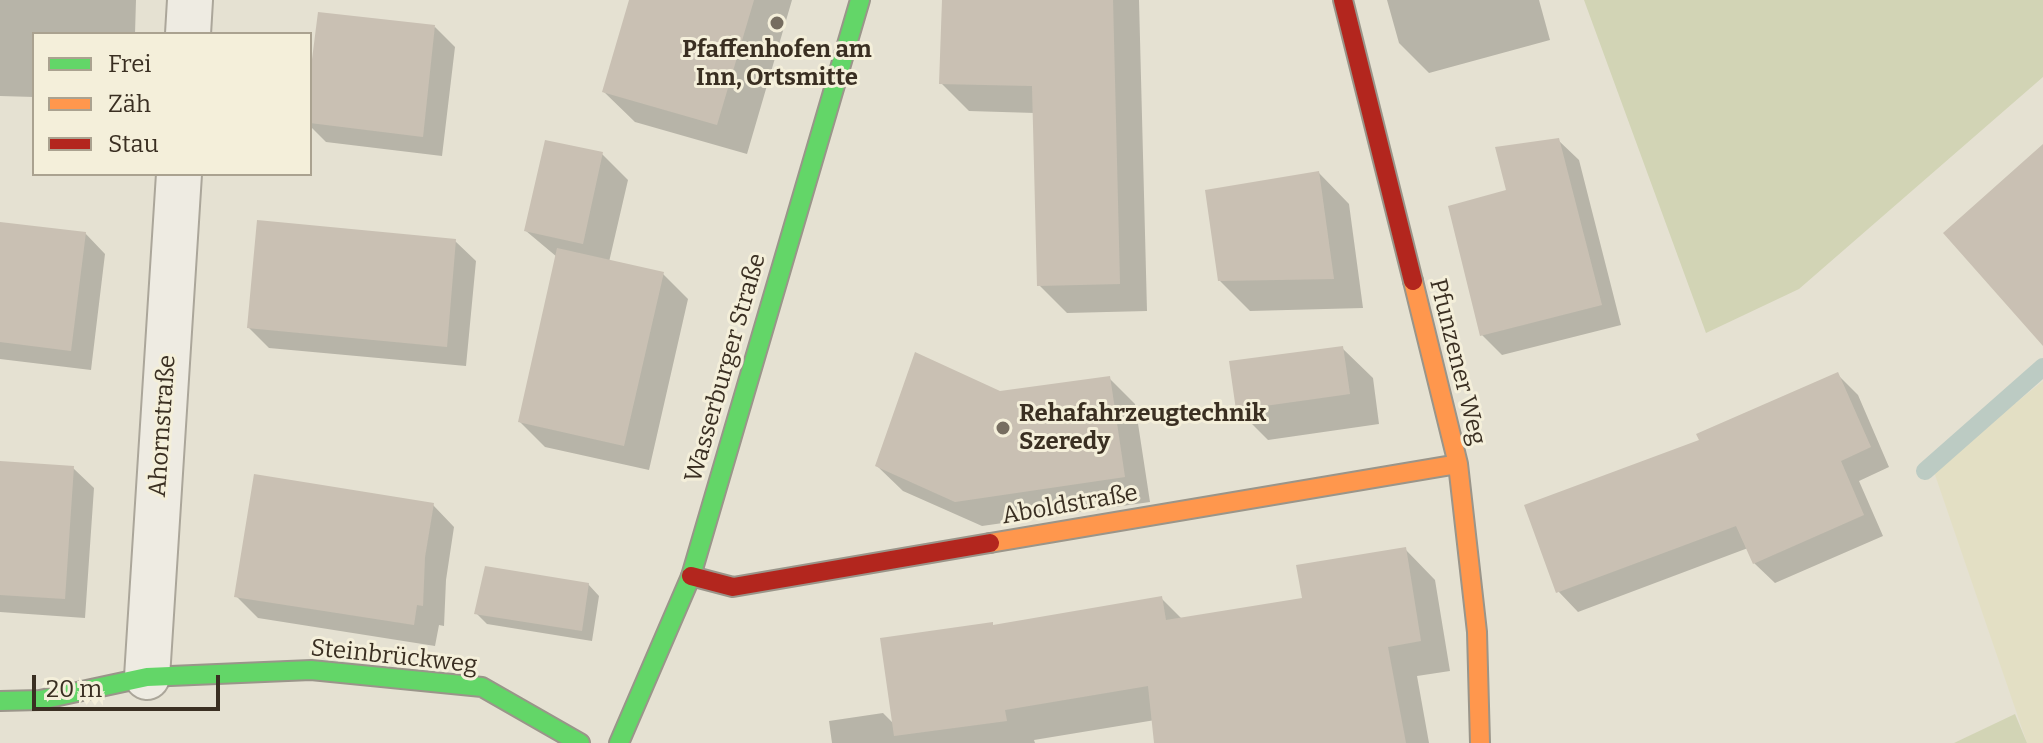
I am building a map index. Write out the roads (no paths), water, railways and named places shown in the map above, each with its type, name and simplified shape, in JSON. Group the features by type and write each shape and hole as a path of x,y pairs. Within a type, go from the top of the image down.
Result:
{"street":[{"path":"188,32 190,0"},
{"name":"Wasserburger Straße","path":"619,743 691,576 860,0"},
{"name":"Pfunzener Weg","path":"1343,0 1458,464 1477,632 1480,743"},
{"name":"Ahornstraße","path":"147,677 179,176"},
{"name":"Aboldstraße","path":"691,576 733,587 1458,464"},
{"name":"Steinbrückweg","path":"0,701 40,700 147,677 311,670 482,687 580,743"}],"waterway":[{"path":"1925,471 2043,367"}],"place":[{"name":"Pfaffenhofen am Inn, Ortsmitte","path":"777,23"},
{"name":"Rehafahrzeugtechnik Szeredy","path":"1003,428"}]}
